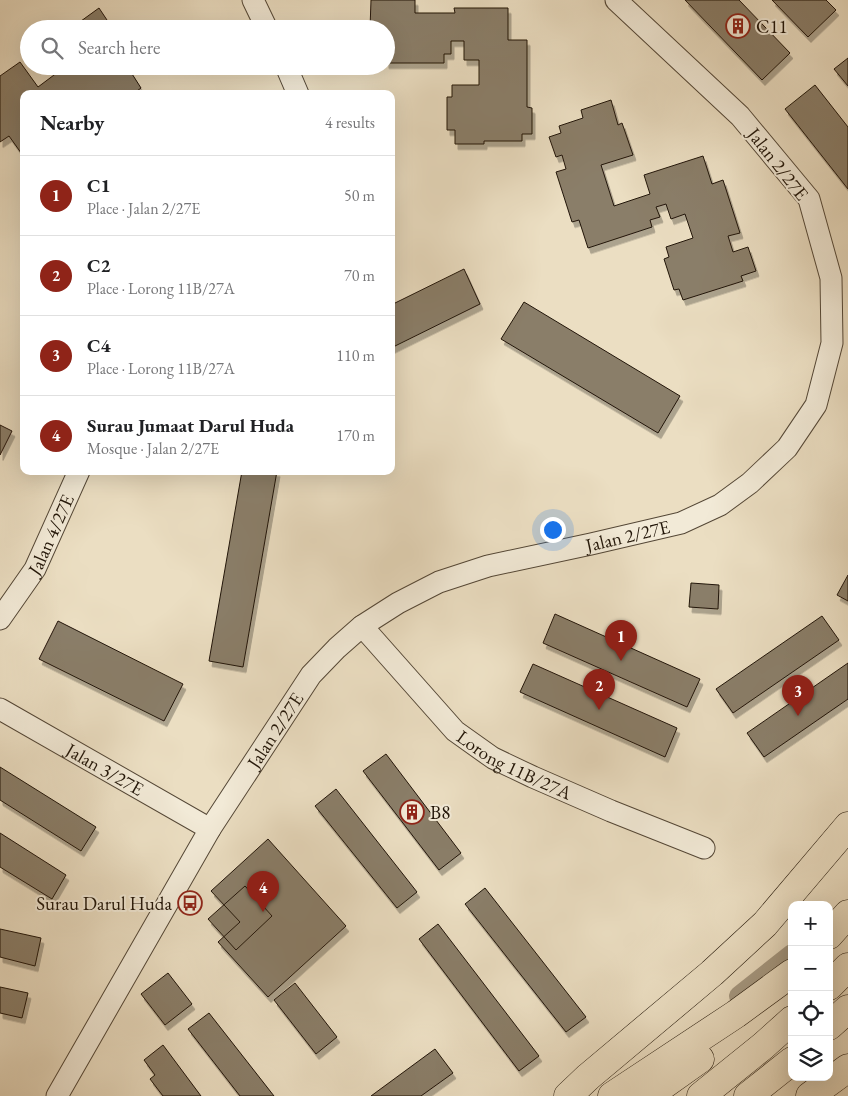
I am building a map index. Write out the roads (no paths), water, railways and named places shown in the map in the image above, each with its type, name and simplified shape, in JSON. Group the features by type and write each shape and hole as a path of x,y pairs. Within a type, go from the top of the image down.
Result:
{"highway":[{"path":"568,1096 712,973 765,924 848,826"},
{"path":"833,931 848,914"},
{"path":"833,950 848,935"},
{"path":"833,982 848,967"},
{"path":"612,1096 736,1014 788,976"},
{"path":"648,1096 772,1006 790,991"},
{"path":"833,1022 848,1008"},
{"path":"701,1096 788,1024"},
{"path":"833,1067 848,1054"},
{"path":"748,1096 788,1065"},
{"path":"810,1096 848,1068"},
{"path":"801,1096 818,1081"}],"street":[{"path":"254,0 264,20"},
{"name":"Jalan 2/27E","path":"57,1096 210,829 312,675 337,648 362,626 398,603 431,586 488,566 681,523 720,505 750,483 787,448 816,405 832,342 831,278 808,198 740,116 619,1"},
{"path":"290,75 296,90"},
{"name":"Jalan 4/27E","path":"0,619 36,569 76,475"},
{"name":"Lorong 11B/27A","path":"362,626 455,731 493,758 533,778 704,848"},
{"name":"Jalan 3/27E","path":"0,709 210,829"}],"waterway":[{"path":"739,996 788,957"}],"place":[{"name":"C11","path":"738,26"},
{"name":"C1","path":"621,661"},
{"name":"C2","path":"599,710"},
{"name":"C4","path":"798,716"},
{"name":"B8","path":"412,812"},
{"name":"Surau Darul Huda","path":"190,903"},
{"name":"Surau Jumaat Darul Huda","path":"263,912"}]}
